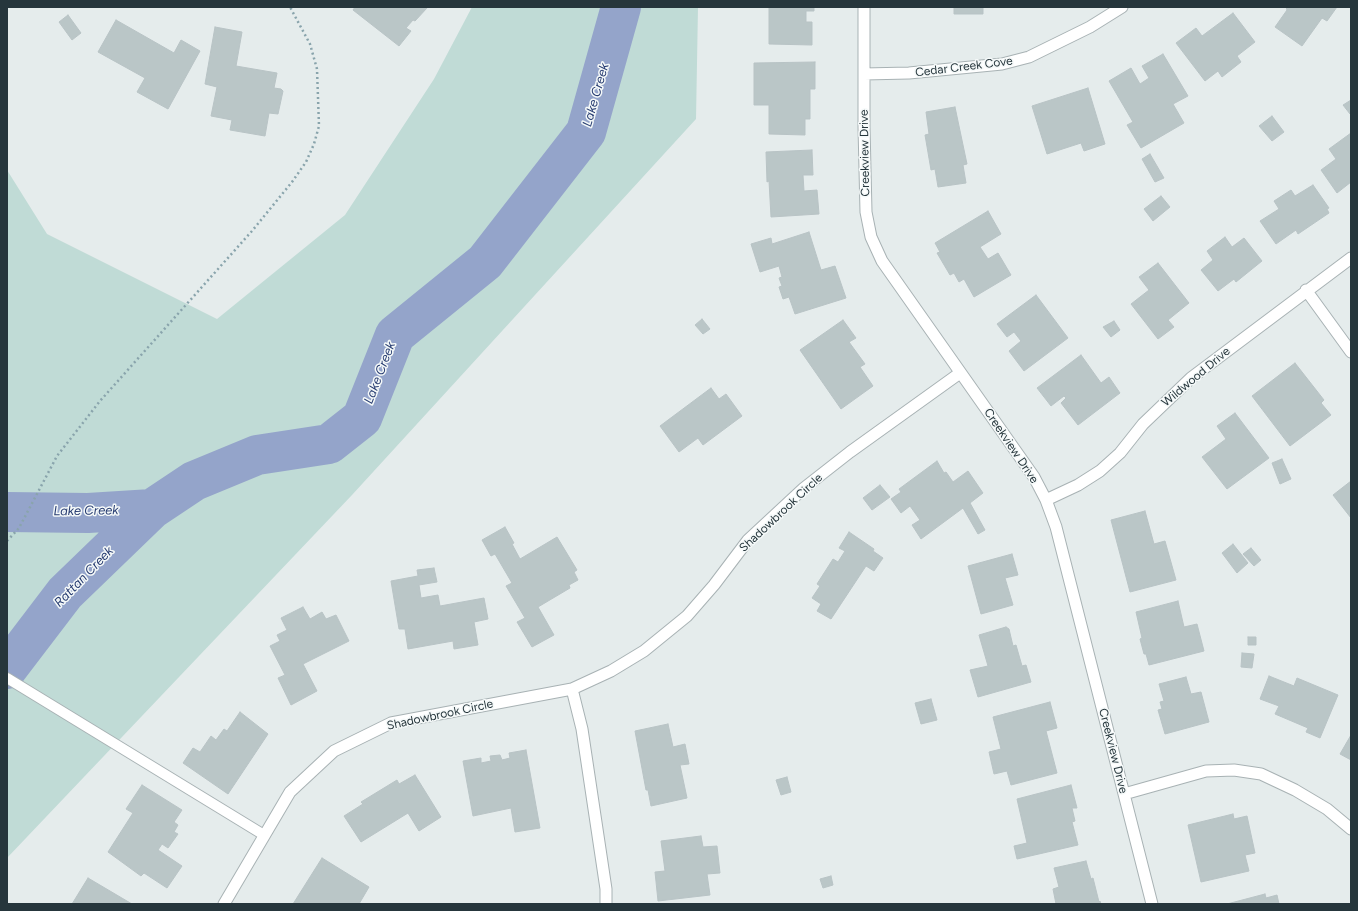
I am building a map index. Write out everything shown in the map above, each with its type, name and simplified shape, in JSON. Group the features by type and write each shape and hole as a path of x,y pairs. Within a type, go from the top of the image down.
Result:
{"street":[{"name":"Creekview Drive","path":"864,7 866,212 871,237 882,262 1034,477 1046,500 1056,526 1152,904"},
{"name":"Cedar Creek Cove","path":"864,74 909,74 994,65 1029,57 1090,27 1122,7"},
{"name":"Wildwood Drive","path":"1046,500 1078,485 1100,471 1120,453 1142,424 1191,378 1306,290 1351,258"},
{"path":"1306,290 1351,352"},
{"name":"Shadowbrook Circle","path":"224,904 290,792 334,751 391,723 572,689 611,671 644,651 687,616 714,585 748,540 804,488 850,452 960,373"},
{"path":"572,689 582,729 606,889 606,904"},
{"path":"1124,794 1206,771 1234,770 1261,774 1295,790 1327,809 1351,829"}],"lane":[{"path":"11,681 264,836"}],"path":[{"path":"7,541 19,528 57,456 100,401 252,231 292,182 306,162 314,144 318,126 317,69 310,44 290,7"}],"green space":[{"path":"472,7 698,7 696,119 352,495 7,858 7,170 47,234 217,319 345,215 434,79"}],"building":[{"path":"355,7 427,8 406,28 411,31 399,46 353,10"},
{"path":"769,7 814,7 814,11 806,11 806,22 812,22 812,45 769,44"},
{"path":"954,7 983,7 983,14 954,14"},
{"path":"1286,7 1337,7 1327,21 1322,18 1302,46 1275,27 1287,10"},
{"path":"1233,13 1255,42 1237,56 1241,62 1222,77 1218,71 1205,81 1176,43 1196,28 1202,36"},
{"path":"68,15 81,33 72,40 59,22"},
{"path":"116,20 174,53 181,40 200,51 168,109 137,92 145,78 98,52"},
{"path":"215,27 242,32 236,66 277,73 274,88 281,89 283,91 278,114 269,113 265,136 230,130 232,120 211,116 217,87 205,84"},
{"path":"1163,54 1188,96 1173,104 1184,123 1141,148 1127,125 1133,122 1109,81 1131,68 1140,84 1149,78 1142,66"},
{"path":"815,62 815,89 810,89 810,119 805,119 805,135 769,134 769,105 754,105 754,63"},
{"path":"1088,88 1105,144 1084,151 1081,143 1047,154 1032,106"},
{"path":"1351,100 1351,113 1350,114 1343,105"},
{"path":"955,107 967,164 963,165 966,183 938,187 935,169 931,170 925,135 929,134 926,112"},
{"path":"1272,116 1284,132 1272,141 1259,126"},
{"path":"1351,133 1351,182 1337,193 1321,170 1336,159 1329,149"},
{"path":"812,150 813,175 803,175 804,191 817,190 819,214 771,217 769,181 767,182 766,152"},
{"path":"1150,154 1164,178 1155,182 1142,159"},
{"path":"1313,185 1329,208 1327,209 1329,213 1298,234 1296,230 1276,244 1260,221 1279,209 1274,201 1291,190 1295,196"},
{"path":"1161,196 1170,207 1153,221 1144,209"},
{"path":"988,211 1001,234 980,247 988,259 998,253 1011,275 974,297 964,279 959,282 954,273 950,275 937,253 940,252 935,243"},
{"path":"809,232 821,270 835,266 846,298 795,314 789,297 783,299 779,287 782,286 779,278 782,277 779,266 760,272 751,244 771,238 772,244"},
{"path":"1225,237 1232,247 1244,238 1262,261 1236,282 1234,279 1218,291 1201,270 1213,260 1207,251"},
{"path":"1158,263 1189,303 1168,320 1174,327 1158,339 1131,304 1149,290 1139,277"},
{"path":"1036,295 1068,338 1024,371 1009,351 1021,341 1014,332 1007,337 997,324"},
{"path":"702,319 710,329 703,334 695,325"},
{"path":"843,320 856,338 849,342 865,364 860,367 873,386 841,409 800,350"},
{"path":"1114,321 1120,330 1111,337 1103,327"},
{"path":"1081,355 1101,383 1109,377 1120,393 1078,425 1061,403 1066,398 1064,396 1051,406 1037,388"},
{"path":"1295,363 1324,400 1321,403 1331,415 1290,446 1252,396"},
{"path":"711,388 719,399 726,394 742,416 703,445 698,438 679,452 660,426"},
{"path":"1235,413 1269,458 1227,489 1202,457 1226,439 1217,426"},
{"path":"1282,459 1291,479 1280,484 1272,463"},
{"path":"937,461 944,473 946,472 953,482 968,471 983,493 970,503 985,530 978,534 963,508 921,539 912,525 920,520 910,506 901,513 891,499 901,492 899,489"},
{"path":"1351,481 1351,518 1333,495"},
{"path":"880,485 890,497 872,510 863,498"},
{"path":"1145,511 1154,544 1165,541 1176,580 1130,592 1111,520"},
{"path":"505,527 514,543 512,544 520,559 557,537 577,570 574,572 578,580 569,585 570,588 538,607 554,635 532,647 517,622 525,618 506,586 512,583 495,554 491,556 482,540"},
{"path":"849,532 874,549 873,551 883,558 874,571 866,566 831,619 817,611 821,604 812,598 820,586 817,584 833,559 838,562 845,551 839,548"},
{"path":"1233,544 1248,563 1237,573 1222,553"},
{"path":"1251,548 1261,560 1254,566 1243,554"},
{"path":"1012,554 1018,575 1005,578 1013,605 981,614 968,566"},
{"path":"434,568 437,582 419,585 421,598 438,595 440,606 484,598 488,619 474,622 478,645 454,649 453,641 408,649 405,629 399,629 391,581 418,576 417,570"},
{"path":"1178,601 1184,627 1197,624 1204,651 1149,665 1140,639 1142,638 1136,612"},
{"path":"303,607 310,619 322,612 326,619 336,615 349,641 303,664 317,691 291,705 278,678 285,675 270,646 280,641 277,635 287,630 281,618"},
{"path":"1006,627 1009,629 1013,646 1016,645 1022,666 1026,665 1031,682 978,697 970,670 988,666 979,635"},
{"path":"1248,637 1256,637 1256,645 1248,645"},
{"path":"1242,653 1254,654 1252,668 1241,667"},
{"path":"1269,676 1294,686 1297,678 1338,695 1320,738 1306,732 1308,728 1275,714 1279,706 1260,699"},
{"path":"1186,677 1191,694 1201,692 1209,722 1165,734 1158,710 1162,709 1160,702 1164,701 1159,684"},
{"path":"931,699 937,720 921,724 915,703"},
{"path":"1050,702 1057,728 1046,731 1057,773 1011,785 1007,771 994,774 989,752 1001,749 993,717"},
{"path":"240,712 268,734 228,794 183,763 193,748 200,752 211,736 216,740 224,729 227,731"},
{"path":"668,724 673,747 685,744 689,764 680,765 687,798 651,806 648,790 646,790 635,731"},
{"path":"1351,735 1351,760 1340,754"},
{"path":"526,750 540,828 515,832 511,808 473,816 463,761 481,758 481,763 491,761 490,756 500,755 502,760 510,758 509,753"},
{"path":"415,775 441,817 419,831 408,813 361,842 344,816 363,804 361,802 397,780 399,784"},
{"path":"787,777 791,792 781,795 776,780"},
{"path":"142,785 182,810 174,822 178,825 174,832 178,834 168,848 162,844 158,850 182,866 167,888 144,873 141,876 108,852 133,813 126,809"},
{"path":"1071,785 1077,808 1072,808 1075,821 1072,822 1078,845 1017,859 1014,846 1027,843 1017,799"},
{"path":"1233,814 1234,819 1247,816 1255,853 1245,855 1249,871 1201,882 1188,825"},
{"path":"701,836 703,847 717,846 720,873 707,874 710,895 658,901 655,872 665,871 661,841"},
{"path":"322,858 369,887 359,904 293,904"},
{"path":"1086,861 1091,879 1093,878 1099,902 1100,901 1101,904 1056,904 1053,889 1059,887 1054,868"},
{"path":"831,876 833,885 823,888 820,879"},
{"path":"88,878 132,904 72,904"},
{"path":"1265,894 1266,898 1277,895 1279,904 1227,904"}],"waterway":[{"name":"Lake Creek","path":"7,512 88,513 152,509 194,481 257,455 329,444 362,418 395,335 485,262 586,132 621,7"},
{"name":"Rattan Creek","path":"7,669 65,593 152,509"}]}
